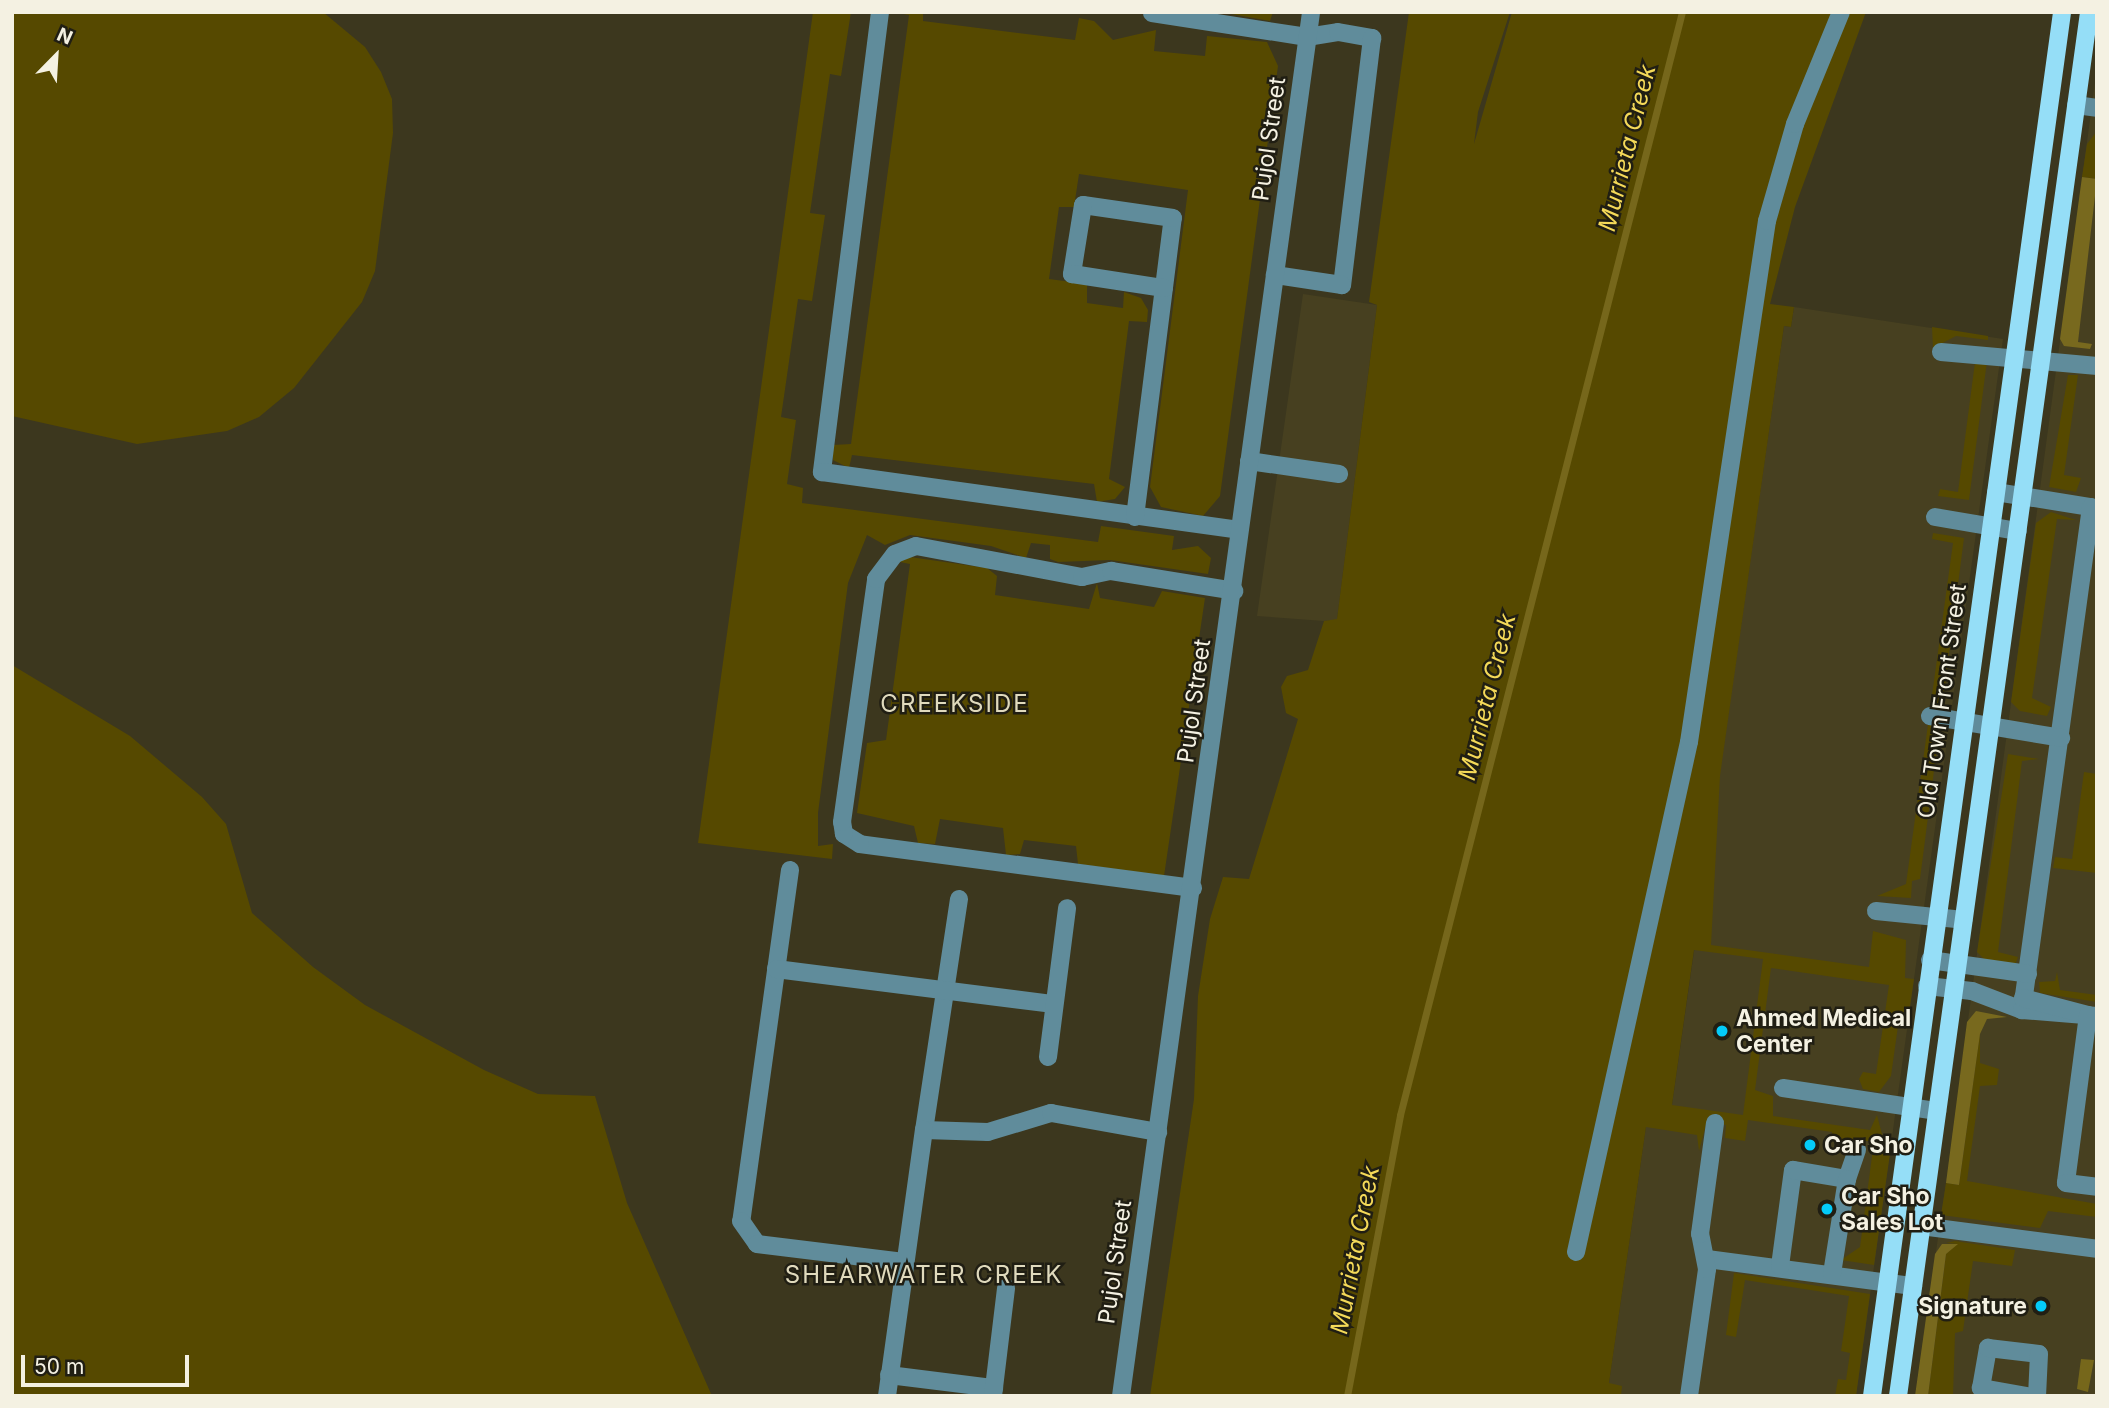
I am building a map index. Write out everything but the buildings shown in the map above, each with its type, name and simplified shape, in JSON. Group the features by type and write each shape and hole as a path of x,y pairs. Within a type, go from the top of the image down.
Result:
{"main road":[{"name":"Old Town Front Street","path":"1872,1396 2062,12"},
{"path":"1899,1396 2088,12"}],"street":[{"path":"880,12 822,472 1239,530"},
{"name":"Pujol Street","path":"1121,1396 1190,915 1234,591 1239,530 1311,12"},
{"path":"1576,1252 1691,729 1767,221 1795,124 1841,12"},
{"path":"1152,13 1307,37 1338,32 1372,38 1342,285 1275,275"},
{"path":"2076,105 2097,108"},
{"path":"1135,517 1173,218 1083,205 1072,274 1164,288"},
{"path":"1941,352 2016,356 2097,366"},
{"path":"1249,461 1339,474"},
{"path":"1996,492 2091,507 2023,1004"},
{"path":"1935,517 2018,531"},
{"path":"1193,888 860,844 844,834 842,822 876,579 895,554 916,546 1082,577 1111,572 1234,591"},
{"path":"1930,716 1991,724 2061,738"},
{"path":"790,870 741,1221 745,1233 757,1244 904,1262"},
{"path":"887,1396 904,1262 959,899"},
{"path":"1048,1057 1067,908"},
{"path":"1876,911 1964,920"},
{"path":"1930,960 2028,974"},
{"path":"776,969 1054,1004"},
{"path":"1927,986 2092,1015 2066,1183 2097,1187"},
{"path":"1783,1088 1937,1111"},
{"path":"924,1130 988,1132 1051,1113 1158,1132"},
{"path":"1689,1396 1707,1259 1700,1234 1715,1123"},
{"path":"1832,1274 1847,1179 1857,1150"},
{"path":"1780,1266 1793,1170 1847,1179"},
{"path":"1921,1226 2097,1249"},
{"path":"1707,1259 1780,1266 1913,1286"},
{"path":"890,1375 993,1392 1006,1288"},
{"path":"2027,1396 1981,1388 1988,1348 2039,1354 2037,1396"}],"shaded area":[{"path":"12,12 323,12 365,47 381,72 392,99 393,133 375,271 362,302 294,388 259,417 227,431 137,444 12,416"},
{"path":"813,12 851,12 841,76 830,74 810,213 825,215 812,301 798,299 781,417 796,420 787,484 803,488 802,503 1098,542 1101,526 1174,536 1172,550 1198,546 1211,558 1208,574 1110,560 1058,562 1050,559 1050,545 1031,543 1026,558 991,546 910,535 885,545 867,535 848,583 818,813 818,846 833,844 832,859 698,843"},
{"path":"893,12 923,12 923,21 1075,40 1079,18 1094,21 1113,40 1156,30 1154,51 1205,56 1207,36 1267,42 1278,66 1220,496 1203,516 1161,507 1150,487 1188,190 1079,174 1074,207 1059,207 1049,279 1087,284 1087,303 1123,308 1124,292 1141,298 1148,310 1147,322 1129,321 1109,479 1125,487 1115,499 1097,502 1094,484 852,455 849,468 833,460 833,445 851,444 909,15"},
{"path":"1220,12 1273,12 1270,21"},
{"path":"1409,12 1510,12 1478,112 1474,144 1512,12 1866,12 1795,207 1770,304 1794,307 1791,327 1784,326 1720,776 1711,945 1869,967 1873,931 1906,940 1905,978 1914,979 1909,1013 1900,1012 1891,1076 1879,1092 1863,1089 1859,1079 1863,1072 1876,1074 1889,985 1771,968 1755,1090 1773,1096 1773,1116 1870,1130 1877,1115 1883,1138 1892,1140 1874,1265 1841,1260 1860,1247 1874,1141 1831,1141 1832,1132 1748,1120 1745,1141 1725,1138 1726,1125 1707,1121 1699,1151 1697,1135 1646,1127 1609,1383 1622,1386 1621,1396 1150,1396 1194,1099 1198,996 1210,919 1223,877 1249,879 1298,719 1286,713 1281,687 1287,676 1308,670 1324,621 1337,619 1377,305 1369,302","holes":["1694,950 1763,959 1743,1115 1672,1105"]},
{"path":"2097,68 2097,1396 1915,1396 1946,1183"},
{"path":"2097,131 2097,179 2082,177 2087,144"},
{"path":"2082,177 2097,179 2078,342 2092,344 2090,349 2064,346 2060,339"},
{"path":"1303,294 1377,305 1337,620 1257,616"},
{"path":"1794,307 2003,339 1856,1396 1607,1396 1649,1106 1672,1105 1784,326 1791,327"},
{"path":"1932,327 1988,336 1988,340 1956,336 1933,348"},
{"path":"1987,361 1969,500 1938,496 1940,489 1958,492 1975,362"},
{"path":"2068,375 2078,375 2064,475 2081,478 2076,492 2049,487"},
{"path":"2051,512 2076,520 2057,519 2032,698 2051,707 2047,716 2020,711 2011,702 2036,523"},
{"path":"1933,533 1964,538 1920,879 1912,881 1911,898 1877,896 1906,884 1953,543 1932,539"},
{"path":"903,556 987,568 997,576 995,595 1089,609 1097,583 1100,598 1154,607 1162,591 1205,598 1164,876 1078,864 1076,846 1024,840 1020,854 1006,855 1003,828 940,819 935,844 918,843 914,826 857,813 867,743 886,740 910,564 900,562"},
{"path":"12,665 130,736 202,797 226,824 252,913 313,967 365,1005 484,1070 538,1094 595,1096 627,1203 712,1396 12,1396"},
{"path":"2008,754 2039,759 2022,761 1998,952 2018,957 2015,965 1985,960 1977,952"},
{"path":"2084,772 2097,774 2097,873 2053,868 2055,857 2072,859"},
{"path":"2057,972 2060,990 2097,995 2097,1002 2040,993 2039,982 2055,981"},
{"path":"1976,1011 2007,1017 1987,1019 1980,1034 1959,1185 1946,1183 1967,1022"},
{"path":"1980,1033 1980,1063 1999,1069 1997,1085 1980,1086 1967,1181 2097,1204 2097,1217 2048,1211 2040,1228 1941,1215 1946,1183 1959,1185"},
{"path":"1955,1241 2015,1250 2012,1266 1973,1261 1963,1331 1955,1333 1953,1396 1928,1396 1946,1254 1957,1244 1946,1243"},
{"path":"1942,1244 1958,1244 1946,1254 1928,1396 1915,1396 1935,1254"},
{"path":"1734,1273 1870,1294 1856,1396 1835,1396 1838,1379 1846,1380 1850,1353 1841,1351 1849,1296 1745,1280 1736,1337 1726,1335"},
{"path":"2081,1359 2094,1360 2088,1392 2077,1389"}],"waterway":[{"name":"Murrieta Creek","path":"1347,1396 1400,1115 1682,12"}],"place":[{"name":"Ahmed Medical Center","path":"1722,1031"},
{"name":"Car Sho","path":"1810,1145"},
{"name":"Car Sho Sales Lot","path":"1827,1209"},
{"name":"Signature","path":"2041,1306"}],"district":[{"name":"CREEKSIDE","path":"955,704"},
{"name":"SHEARWATER CREEK","path":"924,1275"}]}
